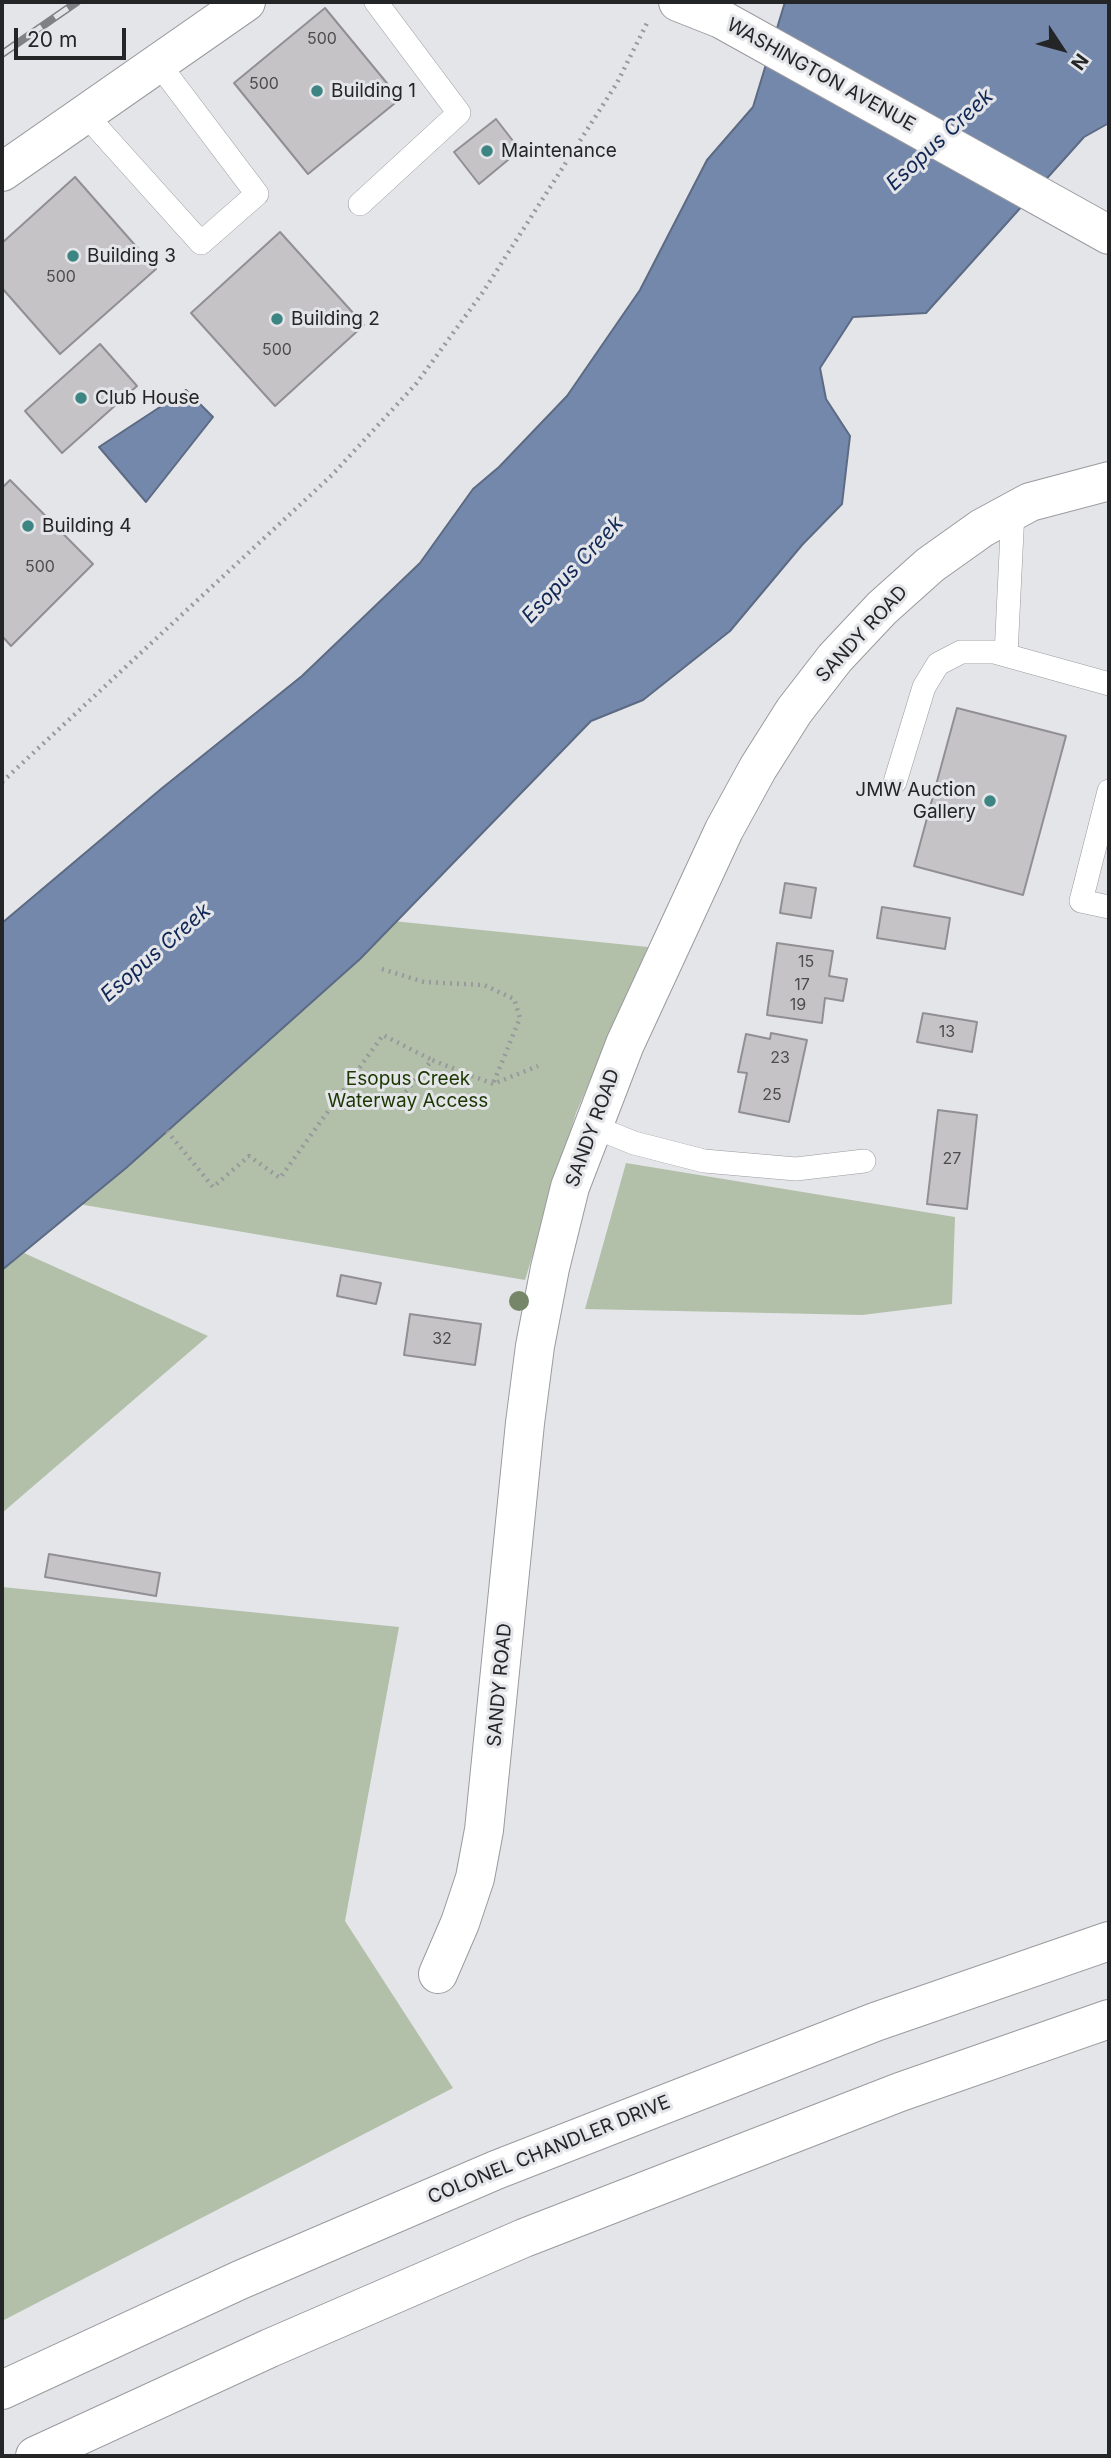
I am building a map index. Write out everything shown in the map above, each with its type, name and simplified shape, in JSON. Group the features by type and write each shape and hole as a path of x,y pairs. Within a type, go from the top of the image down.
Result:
{"main road":[{"path":"2,172 246,2"},
{"name":"WASHINGTON AVENUE","path":"672,5 721,19 1109,235"},
{"name":"SANDY ROAD","path":"438,1973 472,1889 484,1830 535,1346 568,1194 625,1044 724,830 794,711 835,658 882,608 930,565 982,528 1054,494 1109,481"},
{"name":"COLONEL CHANDLER DRIVE","path":"2,2390 252,2275 496,2170 862,2027 1109,1941"},
{"path":"35,2456 258,2353 536,2233 887,2097 1109,2019"}],"lane":[{"path":"360,204 459,113 376,2"},
{"path":"85,114 201,243 257,194 158,63"},
{"path":"1006,655 1013,512"},
{"path":"895,782 924,687 938,664 961,652 1006,655 1109,684"},
{"path":"1109,791 1081,901 1109,906"},
{"path":"592,1126 634,1143 704,1161 796,1169 864,1161"}],"path":[{"path":"2,782 332,475 416,384 483,292 617,83 672,5"},
{"path":"382,969 424,982 484,985 514,999 520,1018 493,1084"},
{"path":"167,1131 213,1187 249,1156 280,1178 383,1035 432,1060 493,1084 538,1066"},
{"path":"392,1108 432,1060"}],"green space":[{"name":"Esopus Creek Waterway Access","path":"246,906 648,947 576,1113 525,1280 2,1191"},
{"path":"626,1163 955,1217 952,1304 862,1315 585,1309"},
{"path":"24,1253 208,1336 2,1513 2,1270"},
{"path":"2,1587 399,1627 345,1921 453,2088 2,2321"}],"water":[{"name":"Esopus Creek","path":"785,2 1109,2 1109,123 1084,137 926,313 853,317 820,368 826,399 850,436 842,504 802,545 730,631 643,700 591,721 360,959 126,1168 2,1270 2,923 161,789 302,676 420,563 473,489 499,467 567,396 640,290 707,160 753,107"},
{"path":"186,390 213,417 146,502 99,447"}],"building":[{"name":"Building 1","path":"325,8 400,99 308,174 234,83"},
{"name":"Maintenance","path":"496,119 520,150 479,184 454,152"},
{"name":"Building 3","path":"75,177 156,269 60,354 2,288 2,243"},
{"name":"Building 2","path":"280,232 364,325 275,406 191,313"},
{"name":"Club House","path":"100,344 137,386 62,453 25,411"},
{"name":"Building 4","path":"10,480 93,564 11,646 2,636 2,488"},
{"name":"JMW Auction Gallery","path":"957,708 1066,736 1023,895 914,866"},
{"path":"785,883 816,888 811,918 780,913"},
{"path":"882,907 950,918 945,949 877,938"},
{"path":"777,943 833,951 829,976 847,979 843,1001 825,998 822,1023 767,1015"},
{"path":"923,1013 977,1022 972,1052 917,1042"},
{"path":"771,1033 807,1040 789,1122 739,1112 747,1073 738,1072 746,1034 770,1039"},
{"path":"938,1110 977,1115 967,1209 927,1204"},
{"path":"341,1275 381,1283 376,1304 337,1296"},
{"path":"410,1314 481,1324 475,1365 404,1355"},
{"path":"49,1554 160,1573 156,1596 45,1577"}],"railway":[{"path":"2,54 77,2"}],"place":[{"name":"Building 1","path":"317,91"},
{"name":"Maintenance","path":"487,151"},
{"name":"Building 3","path":"73,256"},
{"name":"Building 2","path":"277,319"},
{"name":"Club House","path":"81,398"},
{"name":"Building 4","path":"28,526"},
{"name":"JMW Auction Gallery","path":"990,801"}]}
